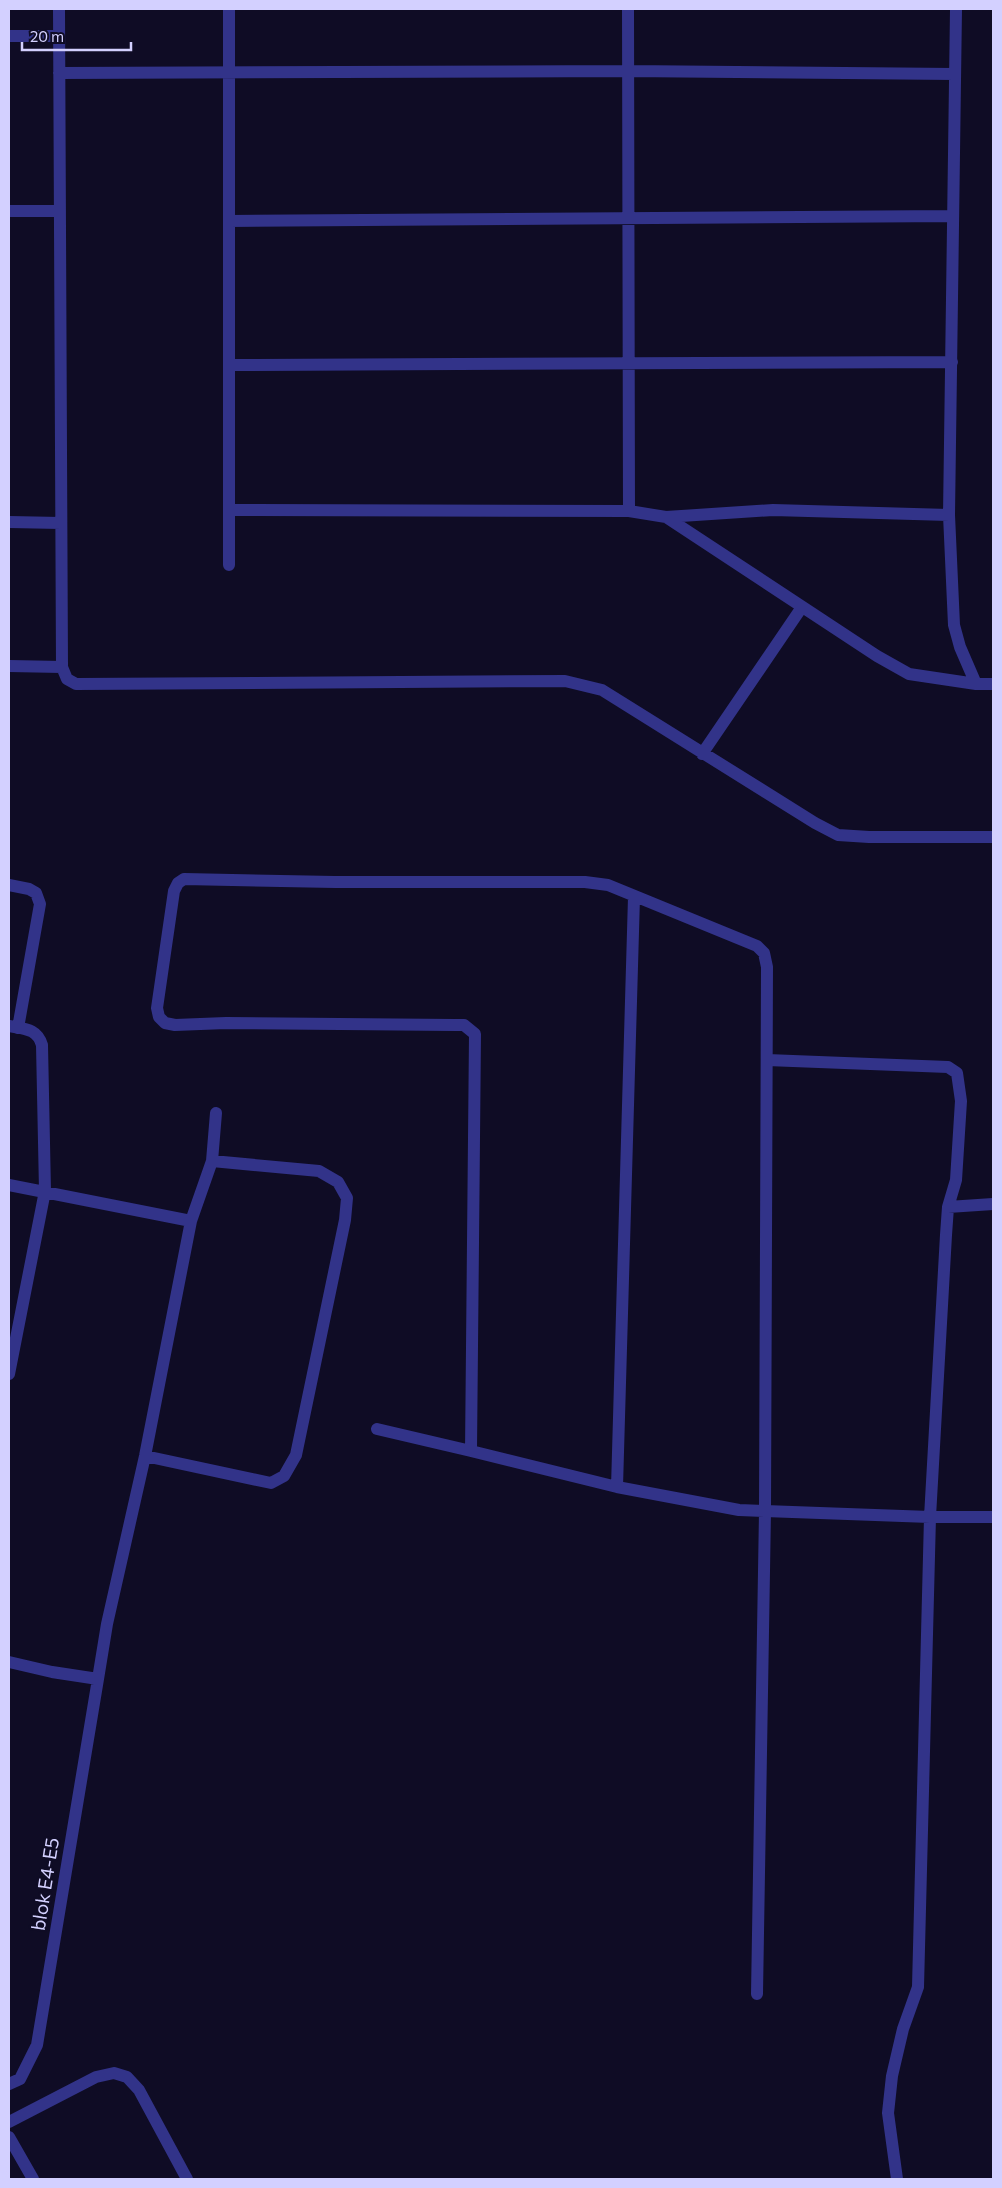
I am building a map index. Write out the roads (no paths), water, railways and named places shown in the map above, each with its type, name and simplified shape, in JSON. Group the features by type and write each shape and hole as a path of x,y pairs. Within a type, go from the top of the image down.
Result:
{"street":[{"path":"59,9 62,667 67,679 76,684 565,681 602,690 702,754 838,835 869,837 993,837"},
{"path":"229,9 229,565"},
{"path":"628,9 629,511"},
{"path":"956,9 949,515 954,625 960,647 976,684"},
{"path":"9,36 60,36"},
{"path":"59,73 628,71 955,74"},
{"path":"9,211 60,211"},
{"path":"230,221 953,216"},
{"path":"230,366 952,362"},
{"path":"230,510 629,511 666,517 772,510 949,515"},
{"path":"666,517 877,656 909,674 976,684 993,684"},
{"path":"9,522 61,523"},
{"path":"702,754 802,607"},
{"path":"9,666 62,667"},
{"path":"471,1451 475,1034 464,1025 226,1022 175,1026 166,1023 158,1017 157,1008 174,891 178,883 184,879 334,882 584,882 608,886 757,946 764,952 767,967 765,1510 757,1994"},
{"path":"9,885 29,889 36,893 40,904 14,1027 34,1031 40,1037 42,1045 45,1191 9,1374"},
{"path":"617,1487 634,897"},
{"path":"767,1060 948,1067 957,1073 961,1101 956,1180 948,1207 930,1517 918,1987 902,2029 892,2076 888,2112 897,2179"},
{"name":"blok E4-E5","path":"9,2085 20,2079 37,2045 107,1624 145,1456 191,1221 212,1161 216,1113"},
{"path":"145,1456 271,1483 284,1476 296,1456 345,1220 347,1198 338,1182 320,1171 212,1161"},
{"path":"9,1184 191,1221"},
{"path":"948,1207 993,1204"},
{"path":"377,1430 617,1487 739,1510 930,1517 993,1517"},
{"path":"9,1662 52,1672 98,1679"},
{"path":"9,2122 96,2077 114,2073 128,2077 139,2090 188,2179"},
{"path":"9,2137 33,2179"}]}
